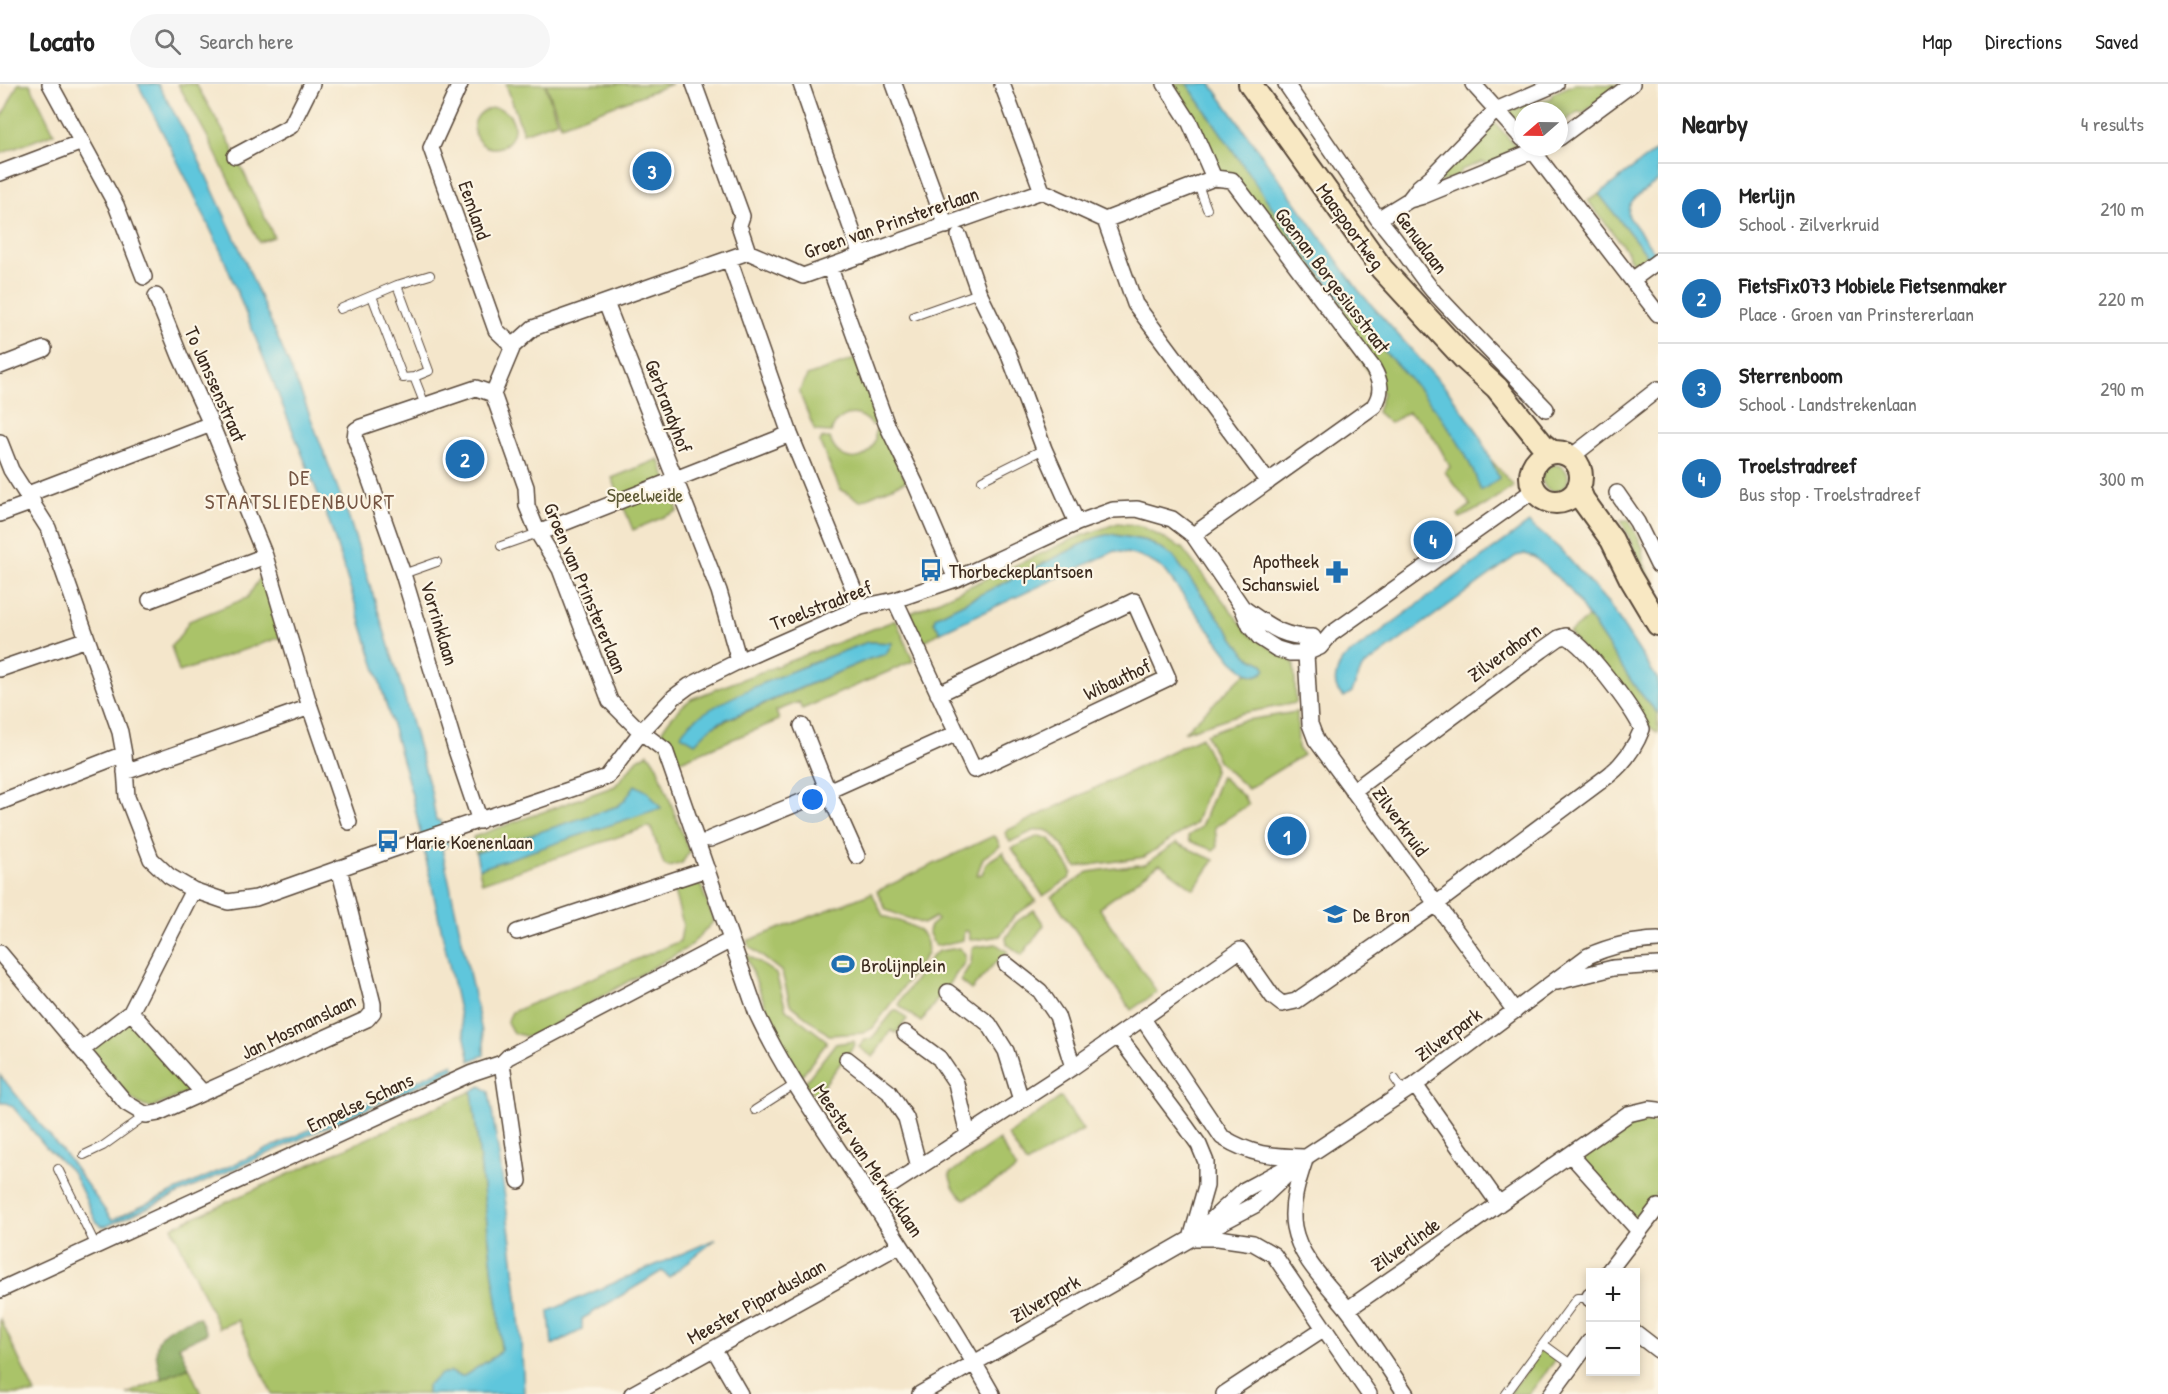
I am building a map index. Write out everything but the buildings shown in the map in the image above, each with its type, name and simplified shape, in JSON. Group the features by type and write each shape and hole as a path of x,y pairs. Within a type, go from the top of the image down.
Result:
{"main road":[{"name":"Maaspoortweg","path":"1250,84 1382,269 1464,358 1497,388 1542,444 1562,454"},
{"name":"Maaspoortweg","path":"1464,358 1529,453 1534,465"},
{"path":"1559,502 1573,495 1578,488 1580,470 1562,454 1540,457 1534,465 1531,478 1534,490 1545,500 1559,502 1571,509 1630,577"},
{"path":"1578,488 1585,503 1612,540 1630,577 1658,624"}],"street":[{"path":"50,84 116,206 144,277"},
{"path":"235,156 291,126 312,84"},
{"name":"Eemland","path":"460,84 431,148 496,330 513,346"},
{"path":"425,405 476,388 493,394 513,346 533,328 748,252 739,225 742,216 693,84"},
{"path":"801,84 861,256"},
{"path":"894,84 946,226"},
{"path":"1002,84 1042,191 1105,220 1135,304 1268,482 1192,535"},
{"path":"1105,220 1214,178 1190,123 1165,84"},
{"name":"Genualaan","path":"1286,84 1378,219 1389,230 1433,291 1546,409"},
{"path":"1473,84 1514,129"},
{"path":"1430,187 1496,110 1556,84"},
{"path":"1568,131 1632,84"},
{"path":"0,173 82,142"},
{"path":"1378,219 1430,187 1516,156"},
{"path":"1541,156 1658,314"},
{"name":"Goeman Borgesiusstraat","path":"1214,178 1232,180 1373,368 1381,388 1380,397 1374,406 1268,482"},
{"name":"Groen van Prinstererlaan","path":"748,252 803,276 831,268 1042,191"},
{"path":"959,236 979,293 1009,355 1044,449 1077,523"},
{"path":"729,259 790,434 861,608"},
{"path":"1632,280 1652,266"},
{"path":"831,268 886,423 915,483 956,579"},
{"name":"To Janssenstraat","path":"156,296 265,556 310,707 349,822"},
{"name":"Gerbrandyhof","path":"606,303 719,591 739,661"},
{"path":"0,366 44,349"},
{"path":"1562,454 1658,389"},
{"name":"Groen van Prinstererlaan","path":"493,394 526,487 527,506 538,533 560,569 610,701 641,732 665,750 706,869"},
{"name":"Vorrinklaan","path":"425,405 361,427 356,430 355,438 403,573 456,750 480,821"},
{"path":"0,514 30,498 211,424"},
{"path":"538,533 790,434"},
{"path":"0,442 11,470 48,528 120,732 127,796 151,859 169,876 193,890 228,902 256,898 407,844 480,821"},
{"name":"Troelstradreef","path":"480,821 606,777 641,732 674,697 689,686 739,661 861,608 894,600 956,579 1077,523 1113,510 1137,509 1172,519 1192,535 1260,638 1277,649 1290,653 1306,653 1320,647 1331,633 1534,490"},
{"path":"1617,493 1636,522 1658,565"},
{"path":"150,600 265,556"},
{"path":"710,839 828,791 957,733 894,600"},
{"name":"Wibauthof","path":"938,694 1134,601 1168,678 974,770 957,733"},
{"name":"Troelstradreef","path":"1242,608 1268,626 1294,637 1331,633"},
{"name":"Zilverahorn","path":"1353,791 1559,638 1566,636 1572,638 1606,678 1642,729 1638,740 1620,766 1436,904"},
{"name":"Zilverkruid","path":"1305,637 1310,724 1316,740 1515,1011"},
{"path":"0,669 87,639"},
{"path":"125,772 310,707"},
{"path":"802,726 857,856"},
{"path":"0,802 124,754"},
{"name":"Jan Mosmanslaan","path":"146,1115 158,1113 367,1019 373,1012 374,1004 339,868"},
{"path":"517,932 706,869"},
{"name":"Meester van Merwicklaan","path":"706,869 757,1014 773,1049 794,1085 975,1363 992,1394"},
{"path":"82,1050 131,1012 193,890"},
{"path":"870,1199 1072,1067 1240,950 1273,997 1282,1004 1296,1000 1436,904"},
{"path":"1656,964 1658,939"},
{"name":"Zilverpark","path":"920,1394 1192,1238 1244,1190 1306,1157 1405,1085 1515,1011 1588,956 1631,941 1658,939"},
{"name":"Empelse Schans","path":"0,1290 472,1072 502,1063 507,1057 731,940"},
{"path":"0,953 126,1103 146,1115"},
{"path":"1006,964 1040,990 1057,1016 1072,1067"},
{"name":"Zilverpark","path":"1554,983 1613,968 1656,964"},
{"path":"948,992 988,1024 1006,1051 1021,1100"},
{"path":"131,1012 203,1093"},
{"path":"1143,1019 1222,1137 1240,1148 1257,1154 1306,1157 1298,1179 1293,1207 1293,1225 1297,1240 1308,1261 1348,1309 1406,1394"},
{"path":"905,1033 939,1058 956,1083 968,1135"},
{"path":"1118,1036 1193,1137 1206,1162 1206,1186 1192,1238 1218,1238 1253,1243 1274,1255 1369,1394"},
{"path":"847,1059 889,1092 906,1118 919,1167"},
{"path":"502,1063 519,1181"},
{"path":"1405,1085 1499,1204"},
{"name":"Zilverlinde","path":"1348,1309 1628,1114 1649,1109 1658,1110"},
{"path":"1571,1155 1640,1231"},
{"path":"1611,1268 1658,1207"},
{"name":"Meester Piparduslaan","path":"632,1394 900,1245"},
{"path":"1224,1394 1323,1329"},
{"path":"1640,1337 1658,1350"},
{"path":"1551,1394 1586,1346"},
{"path":"714,1349 740,1394"}],"lane":[{"path":"1198,184 1207,209"},
{"path":"340,309 397,285 430,275"},
{"path":"372,296 403,378 414,377 429,371 397,285"},
{"path":"914,316 979,293"},
{"path":"414,377 425,405"},
{"path":"982,480 1044,449"},
{"path":"501,546 538,533"},
{"path":"403,573 437,562"},
{"path":"755,1110 794,1085"},
{"path":"84,1155 103,1146 146,1115"},
{"path":"58,1169 96,1247"},
{"path":"1507,1394 1577,1298 1586,1298"},
{"path":"1543,1344 1572,1365"}],"green space":[{"path":"18,84 30,84 54,133 0,154 0,121"},
{"path":"178,84 196,84 230,143 274,237 259,242 207,136"},
{"path":"506,84 545,84 557,121 523,133"},
{"path":"546,84 672,84 561,125"},
{"path":"1169,84 1187,84 1323,277 1363,327 1439,413 1469,462 1481,490 1499,478 1490,459 1514,486 1486,505 1460,518 1458,515 1471,505 1445,472 1450,467 1433,437 1422,423 1408,412 1390,423 1377,412 1383,393 1295,261 1217,174"},
{"path":"1575,84 1618,85 1583,113 1578,112 1568,119 1568,102 1542,102 1551,98 1553,93"},
{"path":"494,108 502,109 508,114 513,120 513,136 508,142 502,147 494,148 486,147 480,142 475,136 474,128 475,120 480,114 486,109"},
{"path":"1514,109 1514,122 1508,115 1509,111"},
{"path":"1496,124 1514,144 1514,153 1488,164 1482,162 1461,170 1458,176 1437,184 1435,182 1465,152 1471,152 1487,137 1487,126"},
{"path":"1599,194 1650,259 1642,265 1635,265 1628,252 1588,201"},
{"path":"860,357 878,422 872,425 867,419 855,414 838,420 831,432 815,431 799,392 807,376"},
{"path":"881,428 906,481 860,501 840,489 820,443 822,438 830,438 834,448 841,454 849,458 857,458 870,450 874,442 875,431"},
{"name":"Speelweide","path":"659,459 678,511 633,530 612,478"},
{"path":"1555,465 1564,469 1568,478 1564,487 1555,491 1546,487 1542,478 1546,469"},
{"path":"1621,520 1629,520 1643,548 1642,555 1658,602"},
{"path":"1118,523 1141,526 1182,548 1250,635 1294,663 1296,703 1243,713 1184,732 1246,673 1256,676 1263,664 1247,656 1173,556 1148,541 1110,534 1095,538 935,617 934,622 941,632 921,643 909,614 1073,539"},
{"path":"267,567 287,635 179,672 171,646 189,621 247,598"},
{"path":"1589,617 1636,688 1658,714 1658,733 1640,720 1569,633"},
{"path":"896,620 913,661 802,709 799,702 776,711 779,720 673,764 659,738 672,716 691,699","holes":["868,642 892,643 886,654 869,659 711,727 738,696 799,668"]},
{"path":"1297,712 1298,748 1303,755 1248,789 1218,761 1206,734 1241,721"},
{"path":"1201,737 1214,765 1214,771 1195,824 1144,857 1077,867 1059,841 1047,831 1035,831 1010,842 1005,833 1008,830"},
{"path":"648,753 657,766 689,852 682,863 669,867 664,865 651,828 647,827 482,883 479,869 660,808 625,800 618,806 476,853 473,837 615,786 638,759"},
{"path":"1221,776 1249,804 1215,827 1217,847 1213,850 1189,841 1188,836 1201,827"},
{"path":"993,836 996,837 1000,846 983,858 977,875 982,874 987,862 1003,852 1036,901 1014,916 1000,936 974,940 970,939 968,931 964,931 963,940 937,946 934,945 928,931 937,920 935,917 923,924 886,910 877,891"},
{"path":"1039,836 1050,839 1072,872 1070,878 1043,896 1012,848"},
{"path":"1176,843 1214,860 1194,889 1160,864 1099,908 1157,992 1131,1010 1052,897 1088,872 1145,864"},
{"path":"692,883 701,886 714,921 689,947 554,1025 529,1037 513,1033 507,1022 512,1012 680,941 683,924 674,892"},
{"path":"872,893 883,916 907,924 921,932 927,945 927,954 873,1028 863,1033 829,1035 790,1004 782,972 750,947 747,941"},
{"path":"1034,910 1044,925 1022,955 1007,944 1006,938 1016,922"},
{"path":"996,944 1008,952 971,990 960,981 971,963 972,949"},
{"path":"959,948 965,954 965,962 921,1022 901,1007 899,1004 901,999 933,955 939,951"},
{"path":"745,953 776,974 786,1009 826,1040 826,1044 801,1076 772,1022"},
{"path":"894,1011 898,1011 907,1019 896,1033 891,1030 873,1057 859,1047 865,1040 872,1038"},
{"path":"132,1019 192,1090 152,1107 136,1102 119,1085 92,1049"},
{"path":"854,1041 855,1044 815,1097 805,1082 835,1044"},
{"path":"472,1091 498,1306 501,1350 464,1376 451,1372 427,1386 427,1394 272,1394 238,1320 219,1328 172,1227"},
{"path":"1061,1097 1083,1130 1026,1164 1008,1135"},
{"path":"1637,1121 1649,1121 1658,1125 1658,1191 1635,1223 1575,1159 1623,1127"},
{"path":"999,1140 1016,1168 1012,1173 965,1199 954,1188 949,1174"},
{"path":"199,1317 207,1333 179,1346 189,1367 162,1379 156,1353 161,1336 175,1326"},
{"path":"0,1318 35,1394 0,1394"},
{"path":"1543,1347 1557,1358 1529,1394 1509,1394"},
{"path":"189,1367 201,1394 127,1394"}],"water":[{"path":"138,84 158,84 193,147 239,247 302,395 349,518 399,678 431,791 436,820 441,821 448,845 442,849 484,1041 484,1055 470,1061 412,795 380,683 330,524 222,254"},
{"path":"1187,84 1211,84 1359,291 1450,393 1477,431 1499,478 1481,491 1470,463 1456,438 1422,392 1364,329 1324,279"},
{"path":"1658,149 1658,181 1637,196 1628,211 1629,217 1656,254 1650,259 1599,194"},
{"path":"1529,523 1559,548 1608,603 1658,680 1658,714 1636,688 1569,588 1534,557 1525,554 1516,556 1362,668 1352,692 1344,697 1340,693 1336,680 1342,660"},
{"path":"1110,534 1147,541 1173,556 1247,656 1263,664 1266,669 1258,675 1253,675 1232,660 1163,569 1140,557 1115,551 941,632 934,622 935,617 1095,538"},
{"path":"868,642 892,643 886,654 869,659 720,722 711,727 695,743 681,735 691,723 710,709 736,695"},
{"path":"635,785 648,792 661,808 479,869 476,853 618,806"},
{"path":"453,1064 455,1069 107,1226 101,1226 96,1221 73,1173 46,1147 13,1107 7,1103 0,1103 0,1075 67,1157 112,1220"},
{"path":"481,1086 489,1092 506,1205 519,1318 524,1394 427,1394 427,1386 441,1374 451,1372 464,1376 501,1350 498,1306 472,1091"},
{"path":"716,1239 669,1277 662,1271 582,1319 582,1330 552,1345 549,1311"}],"place":[{"name":"Sterrenboom","path":"652,171"},
{"name":"FietsFix073 Mobiele Fietsenmaker","path":"465,459"},
{"name":"Troelstradreef","path":"1433,540"},
{"name":"Thorbeckeplantsoen","path":"931,570"},
{"name":"Apotheek Schanswiel","path":"1337,572"},
{"name":"Merlijn","path":"1287,836"},
{"name":"Marie Koenenlaan","path":"388,841"},
{"name":"De Bron","path":"1335,914"},
{"name":"Brolijnplein","path":"843,964"}],"district":[{"name":"DE STAATSLIEDENBUURT","path":"300,489"}]}
